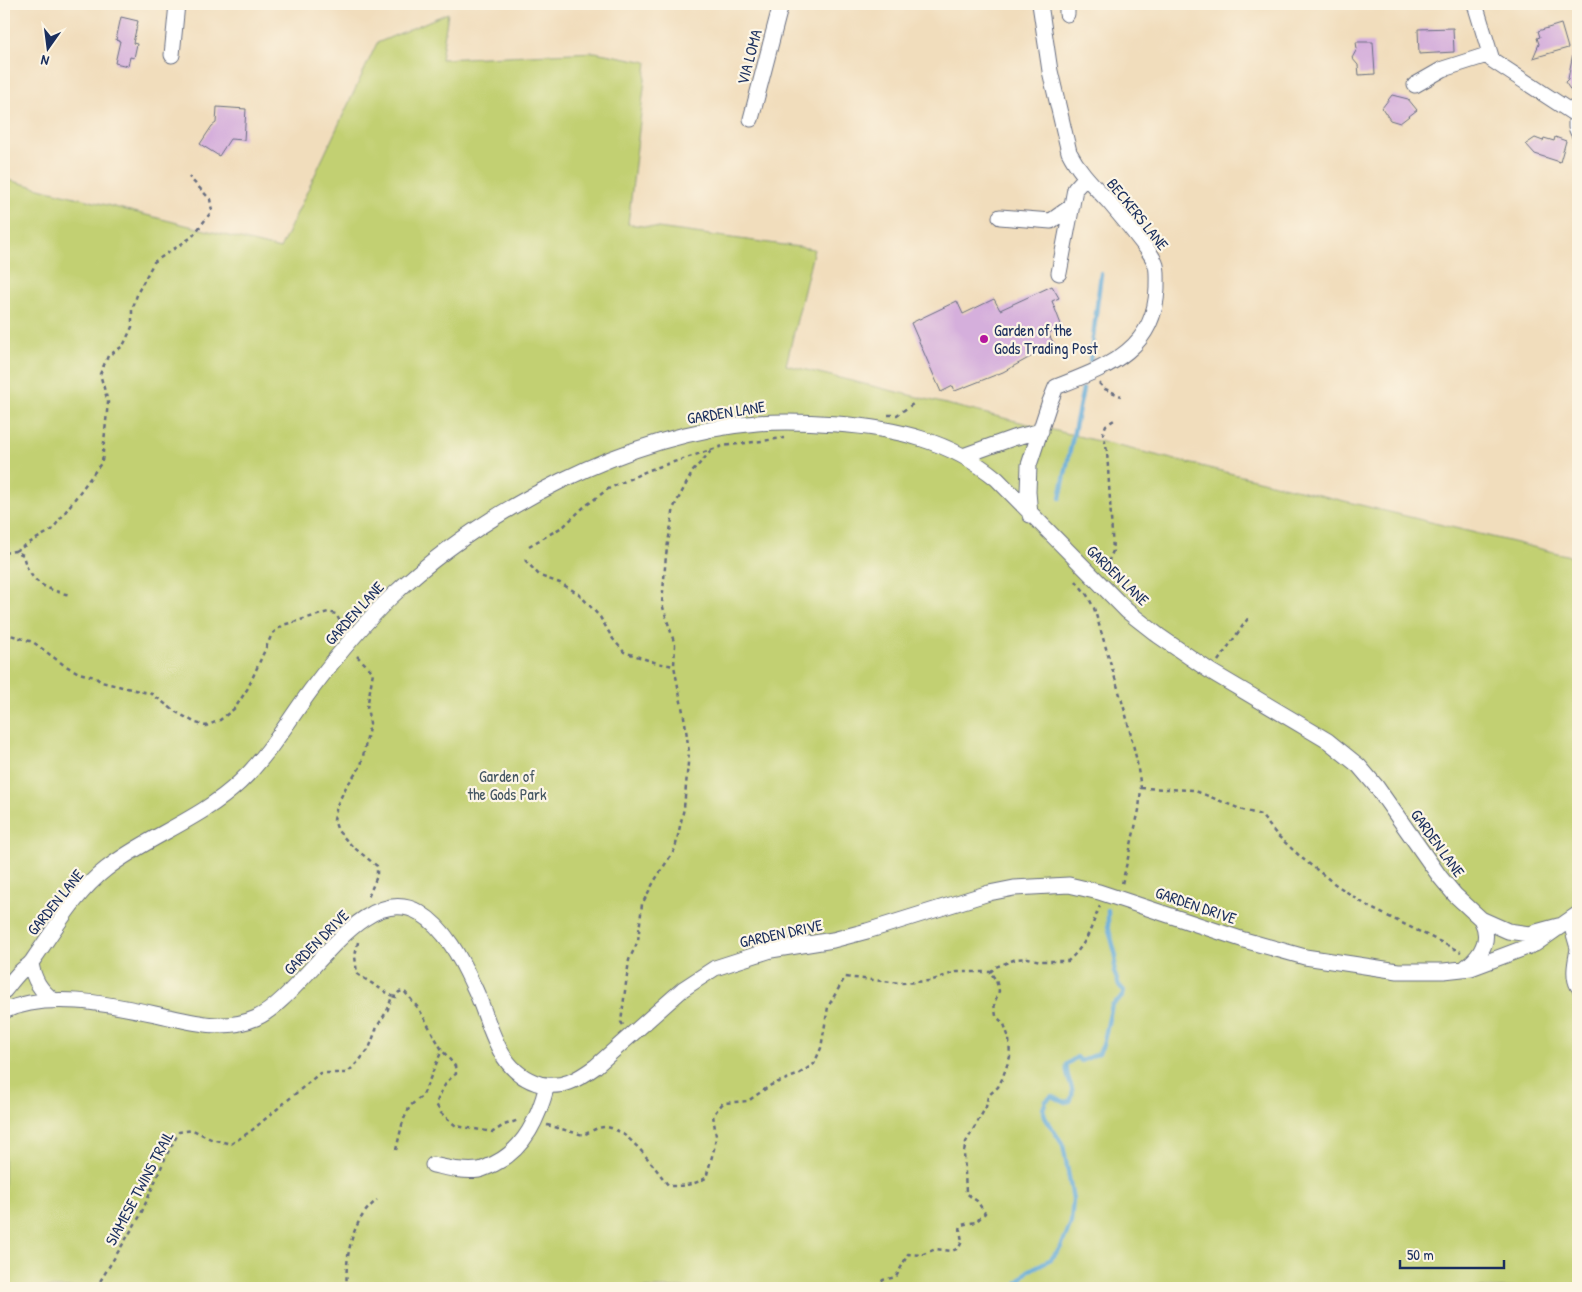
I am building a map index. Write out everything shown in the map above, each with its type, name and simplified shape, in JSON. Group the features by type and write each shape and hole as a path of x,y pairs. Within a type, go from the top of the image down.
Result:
{"street":[{"path":"172,55 177,4"},
{"name":"VIA LOMA","path":"751,119 781,4"},
{"name":"BECKERS LANE","path":"1030,515 1028,472 1033,452 1056,387 1092,374 1132,349 1141,339 1154,310 1157,266 1148,250 1108,202 1085,178 1074,163 1069,152 1050,71 1040,4"},
{"path":"1476,4 1477,13 1492,60 1577,114 1576,127 1578,132"},
{"path":"1415,85 1443,69 1490,54"},
{"path":"1059,273 1075,189 1085,178"},
{"path":"1000,217 1051,222 1072,206"},
{"name":"GARDEN LANE","path":"4,991 21,971 31,964 68,909 104,870 138,847 213,805 242,781 276,740 312,688 350,641 389,599 422,569 454,544 508,509 610,459 675,438 708,430 756,423 788,422 847,425 906,433 963,456 982,467 997,479 1030,515 1127,611 1159,636 1210,671 1328,741 1352,759 1376,786 1440,877 1455,895 1481,919 1508,931 1529,934 1570,920"},
{"path":"963,456 1012,438 1041,430"},
{"name":"GARDEN DRIVE","path":"4,1011 31,1003 53,1000 141,1011 194,1023 219,1026 237,1024 256,1018 272,1009 362,919 387,907 404,906 420,913 441,932 474,986 503,1057 515,1071 529,1081 547,1085 564,1085 579,1079 595,1067 683,989 715,968 771,950 833,940 988,893 1014,888 1069,886 1107,894 1244,940 1305,957 1398,971 1444,971 1469,965 1471,968 1535,944 1570,920"},
{"path":"1469,965 1485,941 1486,931 1481,919"},
{"path":"1570,920 1578,948 1575,968 1578,986"},
{"path":"31,964 38,986 53,1000"},
{"path":"432,1165 462,1171 481,1169 499,1161 517,1148 534,1122 542,1105 547,1085"}],"path":[{"path":"4,553 15,551 52,530 102,462 108,402 100,374 108,356 123,346 132,328 132,310 138,292 154,262 192,236 212,212 210,199 189,177"},
{"path":"1092,374 1105,389 1121,396"},
{"path":"887,415 897,415 916,402"},
{"path":"1098,581 1113,551 1107,451 1104,433 1106,424 1116,419"},
{"path":"529,546 564,526 584,506 608,489 649,470 712,450 748,442 793,437"},
{"path":"630,1035 621,1022 629,960 638,941 642,904 675,849 684,808 689,752 686,722 674,666 675,645 662,604 666,555 674,507 693,471 712,450"},
{"path":"15,551 22,554 25,565 34,579 46,588 71,594"},
{"path":"525,560 540,576 560,583 579,594 600,617 613,639 624,652 657,663 674,666"},
{"path":"4,633 33,642 79,673 94,677 101,682 152,694 182,716 206,726 220,720 235,708 248,688 272,634 284,625 328,612 336,614 354,653 373,672 368,708 370,722 361,766 346,787 337,805 334,820 338,831 352,846 378,866 377,876 368,896 362,919 355,956 357,974 396,998 399,992 404,991 419,1009 442,1050 455,1066 456,1074 444,1086 436,1104 441,1113 456,1126 493,1132 504,1125 518,1120 534,1122 583,1135 596,1128 605,1127 615,1130 646,1154 650,1163 669,1186 686,1186 706,1178 716,1136 713,1115 723,1103 748,1101 771,1085 797,1075 814,1064 820,1048 828,1007 845,977 901,982 930,981 956,972 990,972 996,967 1028,958 1040,961 1068,961 1080,950 1107,894 1121,887 1139,810 1141,788 1126,714 1094,608 1087,595 1073,579"},
{"path":"1210,671 1238,635 1249,617"},
{"path":"1141,788 1193,790 1243,810 1261,815 1283,841 1335,884 1369,907 1434,938 1469,965"},
{"path":"877,1288 883,1280 896,1277 908,1254 921,1255 936,1249 952,1251 959,1248 962,1242 960,1230 962,1225 976,1222 985,1214 977,1200 966,1193 964,1152 966,1142 973,1127 986,1107 988,1096 998,1087 1010,1057 1009,1038 1004,1024 996,1016 994,1004 999,991 996,980 990,972"},
{"name":"SIAMESE TWINS TRAIL","path":"96,1288 140,1216 167,1154 179,1132 193,1130 211,1139 232,1144 251,1132 320,1073 346,1073 368,1049 376,1027 388,1010 392,996"},
{"path":"396,1150 403,1120 410,1106 424,1095 442,1050"},
{"path":"347,1288 346,1270 350,1248 360,1218 377,1200"}],"green space":[{"name":"Garden of the Gods Park","path":"448,13 441,59 595,52 647,62 628,224 814,249 786,365 1578,558 1578,1288 4,1288 4,179 280,249 377,43"}],"building":[{"path":"121,17 138,21 133,43 137,44 134,58 130,57 128,66 115,63 120,41 116,40"},
{"path":"1561,24 1568,48 1533,58 1539,44 1537,38 1540,37 1538,31"},
{"path":"1453,28 1454,52 1419,54 1418,29"},
{"path":"1356,42 1373,42 1375,74 1359,75 1358,65 1352,58 1357,49"},
{"path":"1573,53 1578,54 1578,101 1565,82 1568,79"},
{"path":"1392,95 1408,99 1417,110 1400,123 1390,120 1382,108"},
{"path":"217,107 246,109 244,140 230,139 219,156 200,144 216,123"},
{"path":"1555,137 1566,141 1560,162 1535,154 1526,144 1535,138 1543,141 1544,138 1554,141"},
{"name":"Garden of the Gods Trading Post","path":"1052,286 1059,298 1052,301 1062,327 1048,333 1054,344 1003,372 955,391 953,386 941,392 911,323 957,301 963,314 994,299 1000,310"}],"waterway":[{"path":"1090,361 1101,274"},
{"path":"1060,498 1083,389"},
{"path":"1018,1288 1017,1283 1028,1271 1051,1259 1061,1247 1071,1223 1073,1199 1063,1145 1046,1119 1043,1109 1046,1101 1052,1096 1065,1102 1070,1101 1072,1088 1067,1075 1067,1064 1077,1057 1081,1061 1099,1053 1103,1045 1112,1005 1122,997 1124,991 1119,985 1114,972 1116,956 1108,926 1108,910"}],"place":[{"name":"Garden of the Gods Trading Post","path":"984,339"}]}
